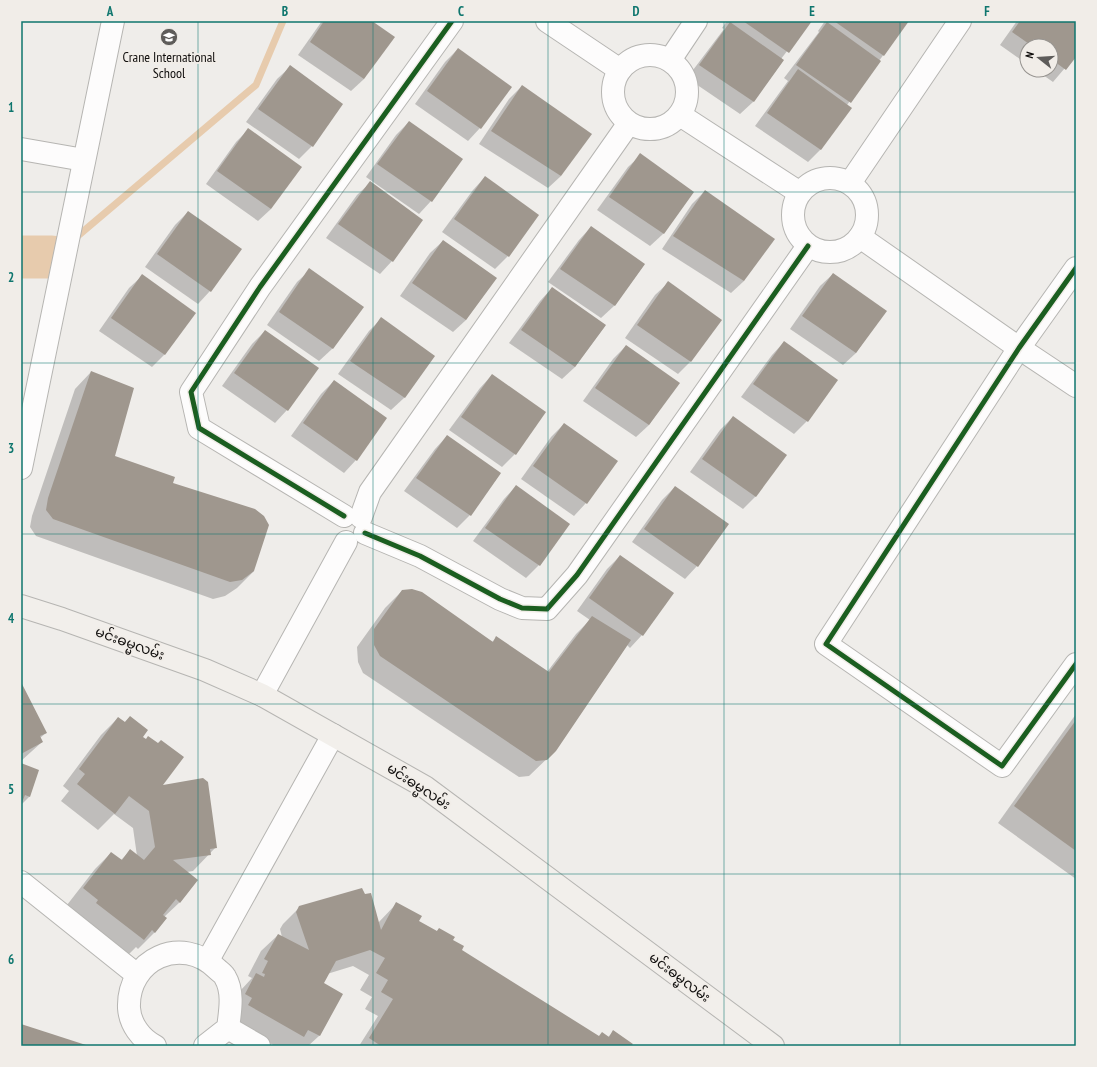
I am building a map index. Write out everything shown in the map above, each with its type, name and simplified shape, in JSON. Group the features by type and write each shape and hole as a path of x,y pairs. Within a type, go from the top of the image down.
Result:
{"main road":[{"name":"မင်းဓမ္မလမ်း","path":"21,606 205,670 262,695 424,787 772,1046"}],"street":[{"path":"21,468 113,21"},
{"path":"452,21 260,287 191,392 199,428 354,527 420,556 500,599 522,608 547,608 577,575 808,246"},
{"path":"546,21 620,70"},
{"path":"670,60 696,21"},
{"path":"850,183 960,21"},
{"path":"639,56 662,56 670,60 682,71 687,83 688,96 685,109 666,127 653,130 640,129 629,124 620,115 615,105 613,93 614,81 620,70 628,62 639,56"},
{"path":"680,115 800,193"},
{"path":"262,695 354,527 370,492 629,124"},
{"path":"21,150 84,160"},
{"path":"830,177 842,178 850,183 861,193 867,205 868,218 864,231 860,237 846,249 833,252 820,251 808,246 794,227 792,215 794,204 800,193 808,184 818,179 830,177"},
{"path":"860,237 1018,348 1076,386"},
{"path":"1076,268 1018,348 826,644 1002,766 1076,664"},
{"path":"208,960 334,735"},
{"path":"21,882 136,974"},
{"path":"155,1046 145,1041 130,1017 128,995 136,974 160,956 185,952 208,960 225,977 232,1002 228,1028 205,1046"},
{"path":"228,1028 259,1046"}],"building":[{"path":"324,21 372,21 395,37 364,79 310,42"},
{"path":"743,21 812,21 789,53"},
{"path":"834,21 909,21 884,56"},
{"path":"1020,21 1076,21 1076,57 1066,70 1059,65 1059,38 1021,38 1012,32"},
{"path":"730,22 784,60 754,102 699,65"},
{"path":"827,22 881,61 851,103 796,65"},
{"path":"458,48 512,87 481,129 427,91"},
{"path":"290,65 343,104 313,147 258,109"},
{"path":"798,69 852,108 821,150 767,113"},
{"path":"522,85 592,134 561,176 491,131"},
{"path":"409,121 463,159 432,202 377,164"},
{"path":"248,128 302,167 271,209 217,171"},
{"path":"640,153 694,192 664,234 609,197"},
{"path":"485,176 539,215 509,257 454,219"},
{"path":"370,181 423,220 393,262 338,224"},
{"path":"705,190 775,239 744,281 673,236"},
{"path":"188,211 242,249 211,292 157,254"},
{"path":"591,226 645,264 615,306 560,269"},
{"path":"443,240 497,278 466,320 412,283"},
{"path":"309,268 364,307 333,349 279,312"},
{"path":"833,273 887,311 856,353 802,316"},
{"path":"142,274 196,313 165,355 111,318"},
{"path":"668,281 722,320 691,362 637,325"},
{"path":"552,287 606,325 575,367 521,330"},
{"path":"381,317 435,356 405,398 350,361"},
{"path":"265,330 319,368 288,411 234,373"},
{"path":"784,341 838,380 808,422 753,384"},
{"path":"626,345 680,383 649,425 595,388"},
{"path":"91,371 134,388 115,456 175,477 173,483 255,509 264,516 269,525 254,571 242,580 230,582 53,519 46,510 48,498"},
{"path":"492,374 546,412 516,455 461,417"},
{"path":"334,380 387,418 357,461 303,423"},
{"path":"733,416 787,455 756,497 702,459"},
{"path":"564,423 618,461 587,504 533,466"},
{"path":"447,435 501,473 471,516 416,478"},
{"path":"516,485 570,524 540,566 485,528"},
{"path":"675,486 729,524 698,567 644,529"},
{"path":"620,555 674,593 643,636 589,598"},
{"path":"412,589 422,592 493,642 496,636 549,672 592,616 631,640 556,751 547,760 536,761 380,656 374,645 374,629 402,590"},
{"path":"21,682 47,733 40,736 43,742 21,754"},
{"path":"130,716 148,730 143,737 146,739 148,736 158,743 161,740 184,757 163,785 203,778 208,782 217,848 210,849 211,855 173,860 198,880 180,903 176,899 163,915 167,918 155,933 152,930 144,940 96,903 98,900 83,888 111,852 122,860 130,849 144,860 155,847 149,811 129,796 115,814 77,784 85,774 79,769 118,717 125,722"},
{"path":"1076,720 1076,851 1014,806"},
{"path":"21,763 39,770 30,797 25,795 21,805"},
{"path":"362,888 365,894 371,893 381,930 396,902 422,916 419,921 437,931 439,928 455,937 453,940 464,946 462,950 599,1036 602,1032 609,1037 613,1030 633,1044 631,1046 381,1046 369,1038 393,999 381,992 388,980 376,973 385,958 370,950 336,961 324,983 343,994 320,1036 308,1030 304,1037 248,1005 252,998 245,994 256,973 264,977 265,974 262,973 268,961 264,959 278,934 309,950 296,912 299,906"},
{"path":"21,1024 89,1046 21,1046"}],"waterway":[{"path":"73,240 256,85 283,21"},
{"path":"21,257 52,257"}],"cycle path":[{"path":"344,516 199,428 191,392 260,287 452,21"},
{"path":"365,533 420,556 500,599 522,608 547,609 577,575 808,246"},
{"path":"1076,268 1019,348 826,644 1002,766 1076,664"}],"place":[{"name":"Crane International School","path":"169,37"}]}
